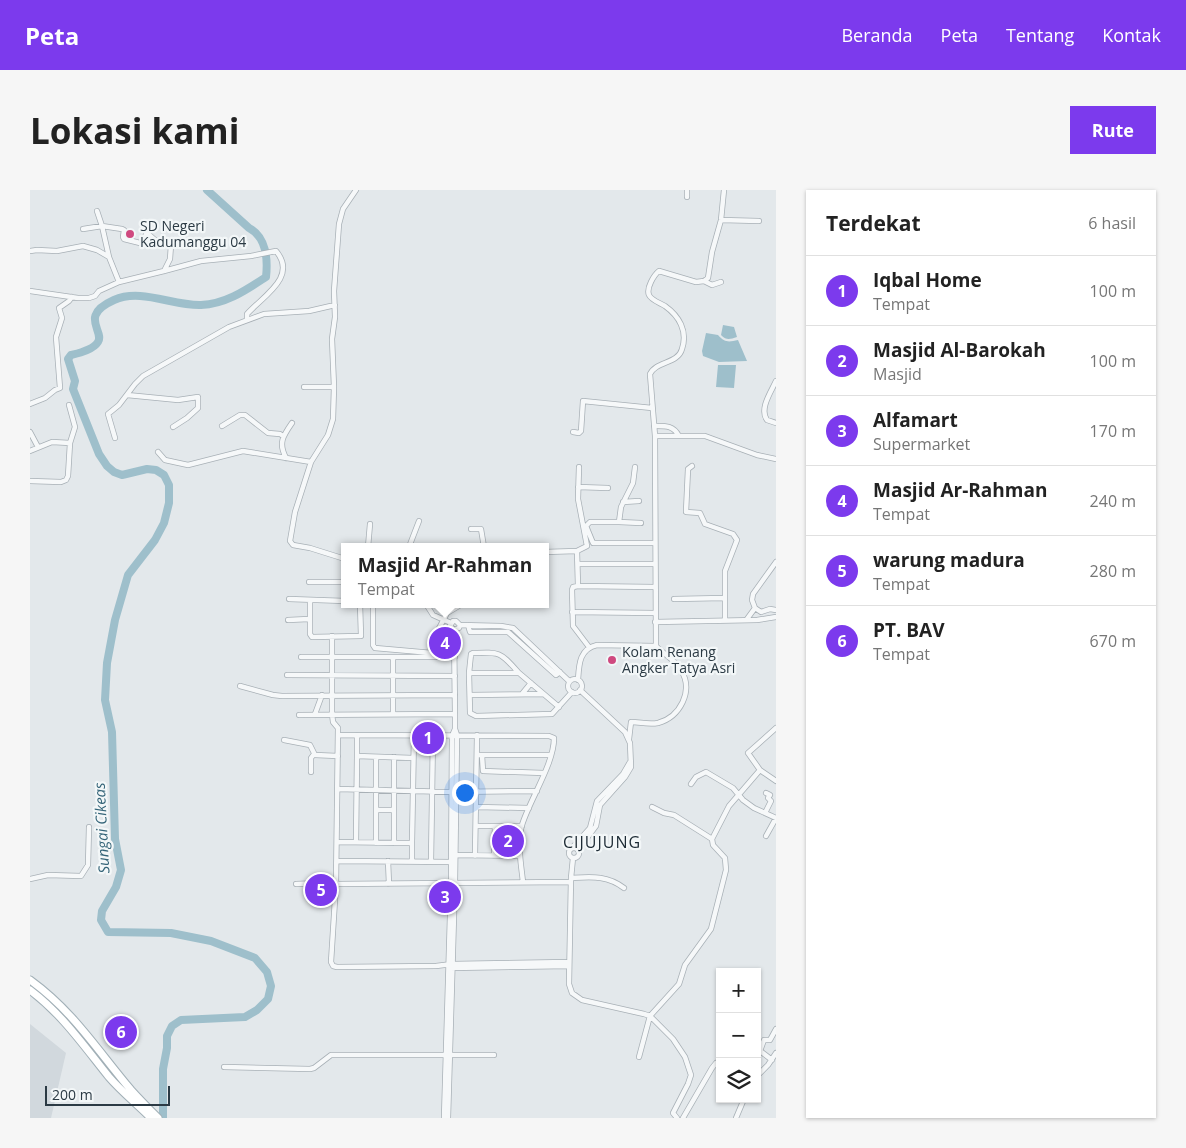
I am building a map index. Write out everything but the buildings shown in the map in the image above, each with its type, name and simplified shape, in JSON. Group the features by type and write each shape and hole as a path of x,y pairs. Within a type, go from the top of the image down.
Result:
{"main road":[{"path":"30,980 53,998 74,1019 151,1118"},
{"path":"30,990 50,1007 110,1078 158,1118"}],"street":[{"path":"341,558 293,545 290,542 295,512 311,462 324,442 332,424 334,387 332,339 341,215 356,190"},
{"path":"687,190 687,197"},
{"path":"704,281 709,275 712,252 721,220 724,190"},
{"path":"97,211 109,257 119,282"},
{"path":"721,220 759,221"},
{"path":"83,229 102,226 123,229 122,237 124,240 139,243 143,241 148,230 155,240 171,246 170,259 164,272"},
{"path":"30,251 56,251 83,246 97,250 109,257"},
{"path":"30,291 83,298 94,296 99,290 119,282 201,261 259,255 277,251 282,259 283,276 278,284 247,314 247,320"},
{"path":"656,646 656,436 652,408 651,372 681,353 683,332 681,322 674,313 649,295 648,290 656,273 662,271 692,281 704,281 712,285 721,282"},
{"path":"30,404 45,398 60,388 56,337 62,318 59,308 68,303 72,297"},
{"path":"115,438 108,414 119,405 135,384 157,368 247,320 271,313 309,311 334,305"},
{"path":"776,381 764,412 767,420 776,423"},
{"path":"304,387 334,387"},
{"path":"127,395 178,400 198,398 198,408 173,427"},
{"path":"573,432 581,431 583,401 652,408"},
{"path":"30,481 61,482 66,480 69,471 70,443 75,427 69,405"},
{"path":"222,426 240,415 245,415 268,433 283,436"},
{"path":"286,458 282,447 283,436 292,423"},
{"path":"654,426 671,427 679,436"},
{"path":"30,432 38,447"},
{"path":"656,436 705,436 776,460"},
{"path":"30,451 52,442 70,443"},
{"path":"158,452 165,460 188,465 241,452 254,452 311,462"},
{"path":"692,466 688,469 686,512 700,512 705,524 732,534 737,540 726,567 725,620"},
{"path":"549,552 577,551 587,546 580,513 579,467"},
{"path":"618,522 619,511 633,483 635,467"},
{"path":"578,487 608,488"},
{"path":"623,502 639,501"},
{"path":"411,543 419,521"},
{"path":"642,523 588,523 586,526 594,543 656,542"},
{"path":"368,543 370,524"},
{"path":"470,529 481,529 483,543"},
{"path":"577,551 578,586"},
{"path":"776,562 753,594 752,600 755,608 761,612 770,609 776,610"},
{"path":"578,564 655,564"},
{"path":"309,582 341,582"},
{"path":"589,647 573,628 573,587 655,587"},
{"path":"674,598 724,598"},
{"path":"289,599 341,601"},
{"path":"310,600 310,636 363,637 360,608"},
{"path":"373,608 373,646 380,649 455,654"},
{"path":"429,608 433,615 451,623 456,621 460,625 513,628 569,681"},
{"path":"432,653 435,636 444,619 450,610 458,608"},
{"path":"747,619 755,608"},
{"path":"572,612 655,613"},
{"path":"655,622 776,617"},
{"path":"288,620 309,619"},
{"path":"448,1118 455,735 455,654 454,630 451,628 451,623"},
{"path":"454,630 459,628 460,625"},
{"path":"468,625 470,632 510,633 556,675 560,672"},
{"path":"500,626 500,632"},
{"path":"332,636 332,714 333,722 338,727 337,861 331,962 333,966 569,964"},
{"path":"524,646 528,641"},
{"path":"580,690 582,685 578,680 579,663 589,647 597,645 656,646 680,668 685,679 686,693 679,708 668,719 653,724 631,722 629,740 630,770 600,805 596,826 578,850 578,856 574,858 571,880 569,964 571,990 578,998 650,1016 673,1039 685,1057 690,1071 688,1084 674,1116"},
{"path":"559,707 497,652 471,654 469,673 470,713 476,716 552,714 559,707 572,692 580,690"},
{"path":"301,657 393,657 455,654"},
{"path":"539,660 543,656"},
{"path":"393,657 393,714"},
{"path":"469,673 519,673"},
{"path":"287,675 455,676"},
{"path":"569,681 578,680"},
{"path":"569,681 568,688 572,692"},
{"path":"522,694 531,684"},
{"path":"240,686 273,695 455,695"},
{"path":"580,690 625,732 629,740"},
{"path":"470,695 543,694"},
{"path":"315,714 322,695"},
{"path":"299,715 455,714"},
{"path":"776,728 748,753 760,770 776,781"},
{"path":"338,735 553,737 551,755 522,826 520,856 523,882"},
{"path":"356,842 357,735"},
{"path":"412,862 414,735"},
{"path":"430,861 433,735"},
{"path":"477,735 483,771 544,774"},
{"path":"284,740 310,745 314,754"},
{"path":"314,754 338,756"},
{"path":"311,772 311,758 314,754"},
{"path":"480,755 551,755"},
{"path":"475,856 480,755"},
{"path":"357,756 413,758"},
{"path":"376,757 376,842"},
{"path":"394,757 394,843"},
{"path":"574,858 569,854 590,828 598,801 623,774 630,761"},
{"path":"638,1057 650,1016 679,984 685,965 711,929 726,870 725,858 713,845 712,839 729,806 760,770"},
{"path":"691,784 696,778 706,772 739,794 747,806 776,818 766,836"},
{"path":"338,789 454,792 536,791"},
{"path":"765,813 771,801 768,798 770,796 766,793"},
{"path":"476,807 529,808"},
{"path":"652,807 664,813 674,815 712,839"},
{"path":"376,810 394,810"},
{"path":"30,879 48,875 81,876 88,865 89,826"},
{"path":"476,826 522,826"},
{"path":"494,856 495,826"},
{"path":"337,842 412,843"},
{"path":"572,848 578,850"},
{"path":"453,855 520,856"},
{"path":"337,861 453,862"},
{"path":"388,861 389,884"},
{"path":"296,884 320,882 336,884 389,884 523,882 604,877 617,882 624,888"},
{"path":"761,1046 764,1040 770,1040 776,1029"},
{"path":"761,1052 772,1060"},
{"path":"761,1072 776,1053"},
{"path":"444,1118 448,1054"},
{"path":"224,1067 310,1069 331,1055 494,1054"},
{"path":"683,1118 716,1063"},
{"path":"736,1118 742,1103"}],"shaded area":[{"path":"30,1024 66,1053 51,1118 30,1118"}],"green space":[{"path":"30,980 53,998 117,1070 132,1099 87,1047 30,990"}],"water":[{"path":"723,325 734,327 737,337 729,339 723,337 721,335"},
{"path":"706,333 718,335 727,341 738,340 747,361 719,362 703,356 702,351"},
{"path":"718,365 736,365 734,388 716,387"}],"waterway":[{"name":"Sungai Cikeas","path":"163,1118 163,1069 167,1036 172,1026 181,1020 245,1017 257,1010 268,999 271,986 267,972 255,958 211,941 171,933 108,932 101,920 102,911 116,887 121,870 115,839 112,732 105,700 107,663 115,620 128,575 155,540 164,523 169,503 169,485 164,475 156,470 147,469 122,475 114,472 107,466 99,454 73,389 75,381 68,359 71,355 96,345 99,338 95,317 103,306 114,300 135,296 190,305 210,304 235,296 266,277 265,249 259,237 207,190"}],"place":[{"name":"SD Negeri Kadumanggu 04","path":"130,234"},
{"name":"Masjid Ar-Rahman","path":"445,643"},
{"name":"Kolam Renang Angker Tatya Asri","path":"612,660"},
{"name":"Iqbal Home","path":"428,738"},
{"name":"Masjid Al-Barokah","path":"508,841"},
{"name":"warung madura","path":"321,890"},
{"name":"Alfamart","path":"445,897"},
{"name":"PT. BAV","path":"121,1032"}],"district":[{"name":"CIJUJUNG","path":"602,842"}]}
